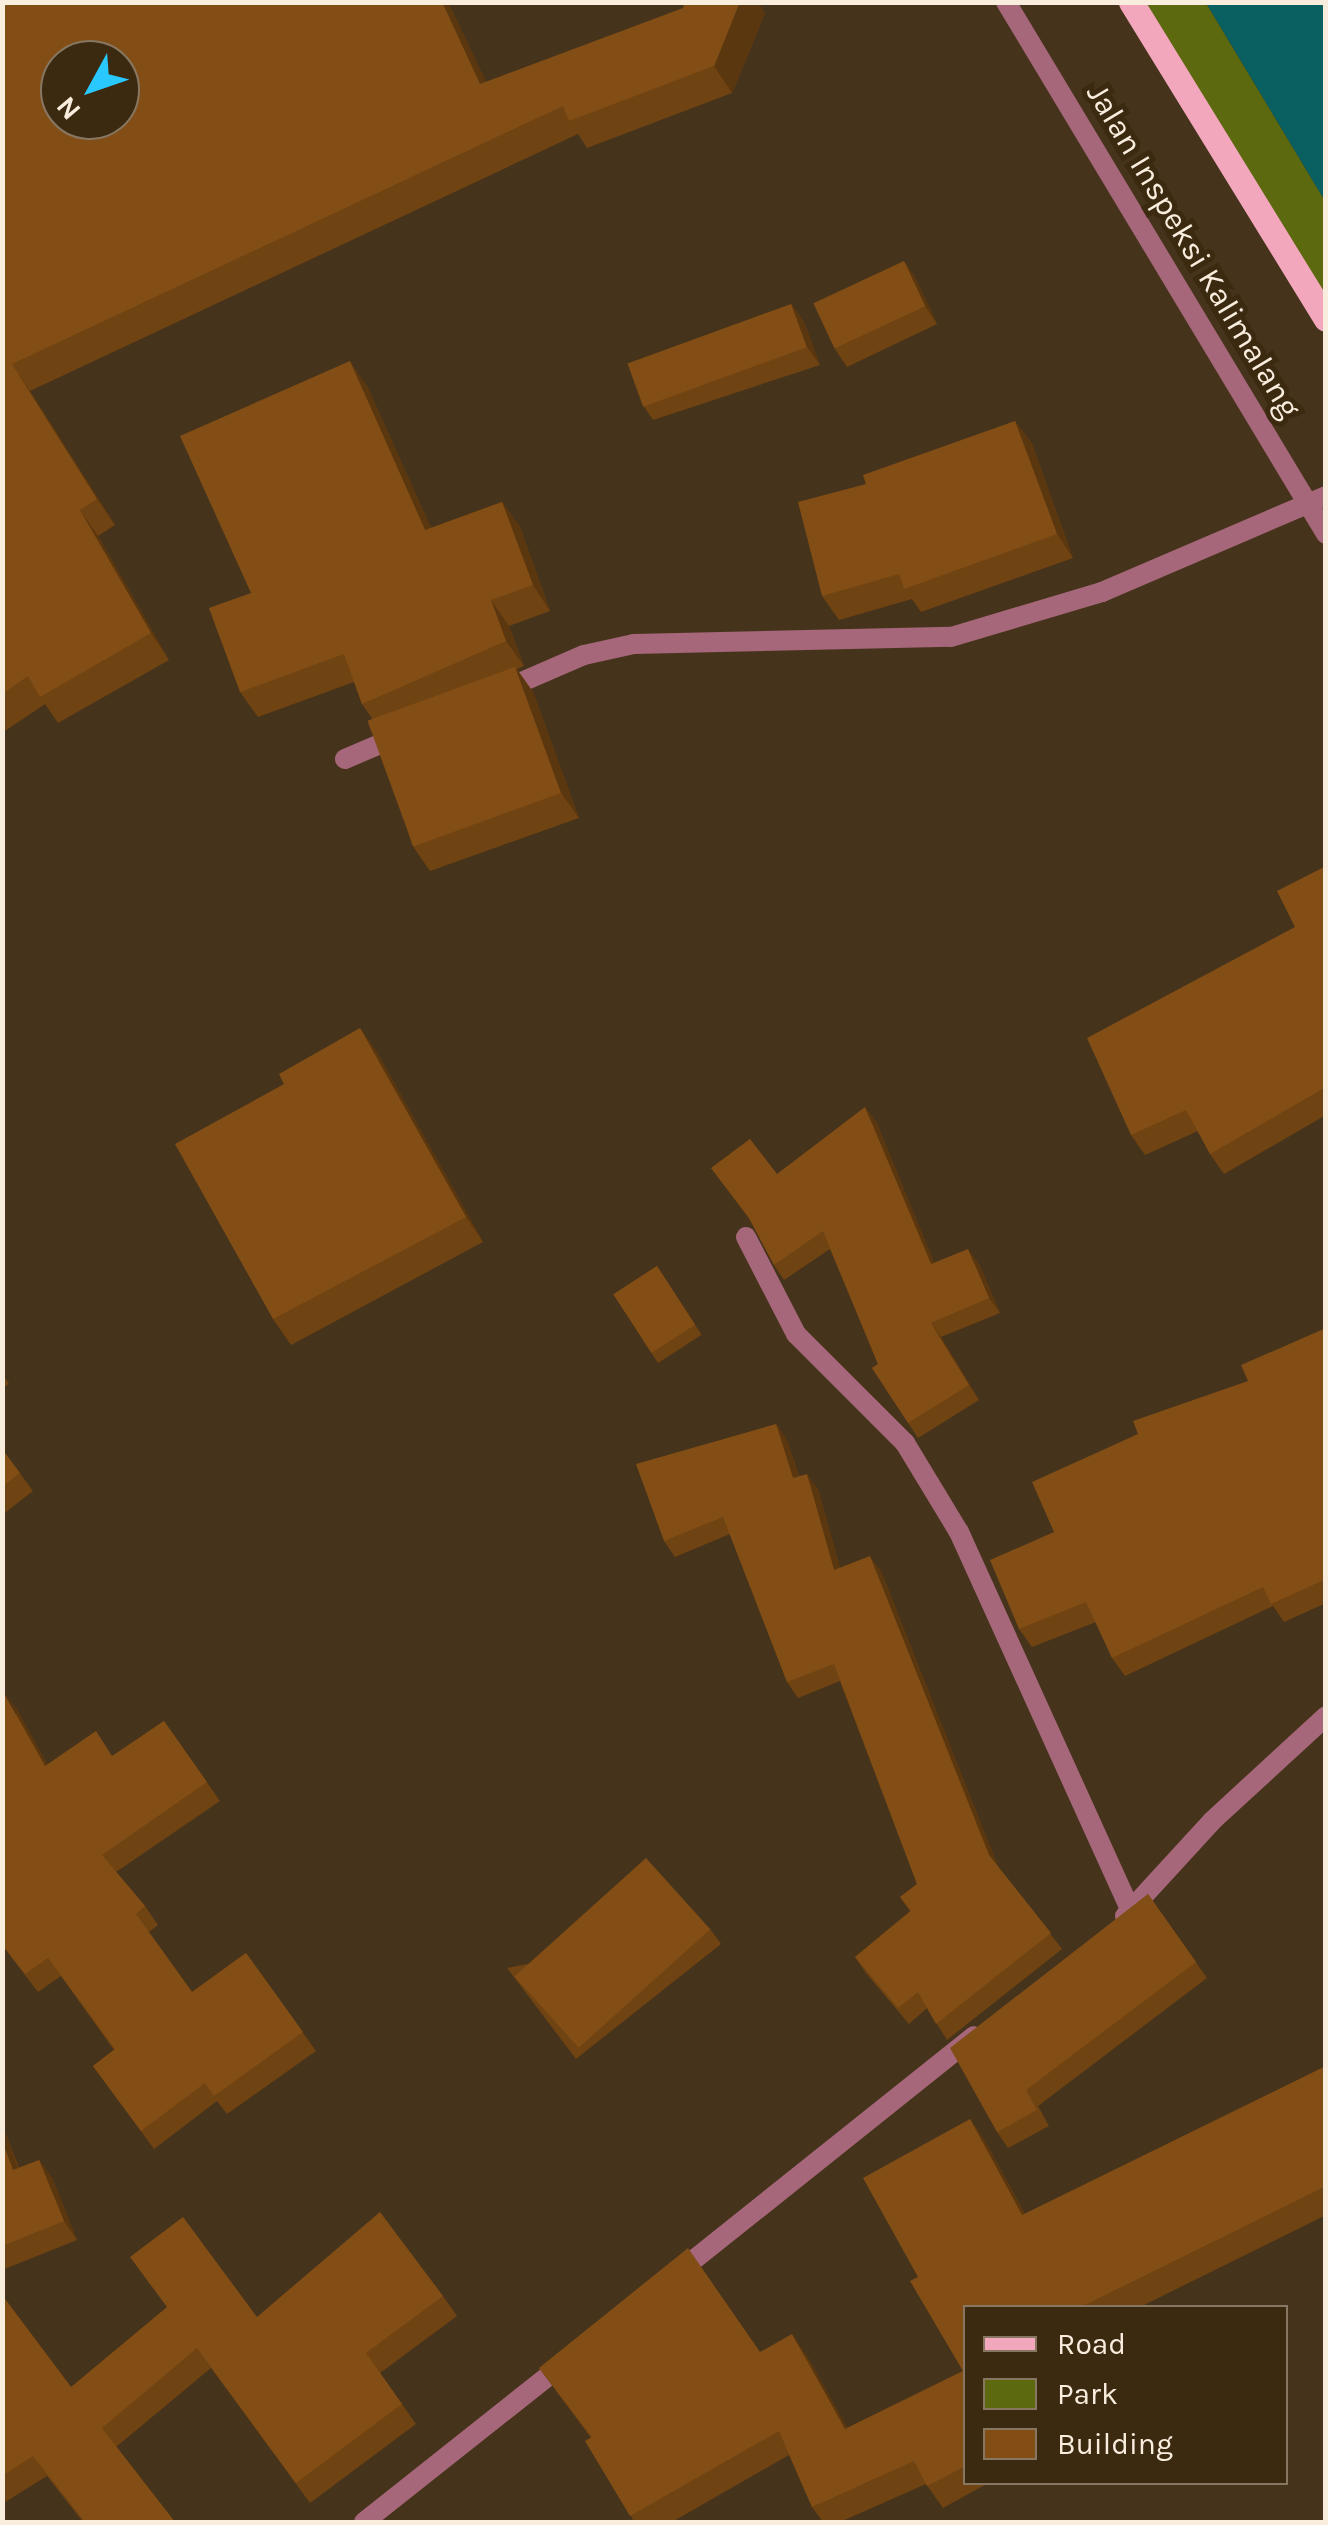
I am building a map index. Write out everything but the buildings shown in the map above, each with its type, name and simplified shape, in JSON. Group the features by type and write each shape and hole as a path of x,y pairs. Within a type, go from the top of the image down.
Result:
{"main road":[{"path":"1131,2 1326,319"}],"street":[{"name":"Jalan Inspeksi Kalimalang","path":"1006,2 1317,500 1326,534"},
{"path":"474,703 584,655 634,644 952,636 1102,592 1317,500"},
{"path":"346,759 419,727"},
{"path":"746,1238 796,1334 906,1444 959,1532 1131,1911"},
{"path":"1100,1936 1131,1911 1212,1821 1326,1716"},
{"path":"656,2290 993,2021"},
{"path":"364,2522 579,2351"}],"green space":[{"path":"1131,3 1206,3 1325,201 1325,319"}],"water":[{"path":"1206,3 1325,3 1325,201"}]}
